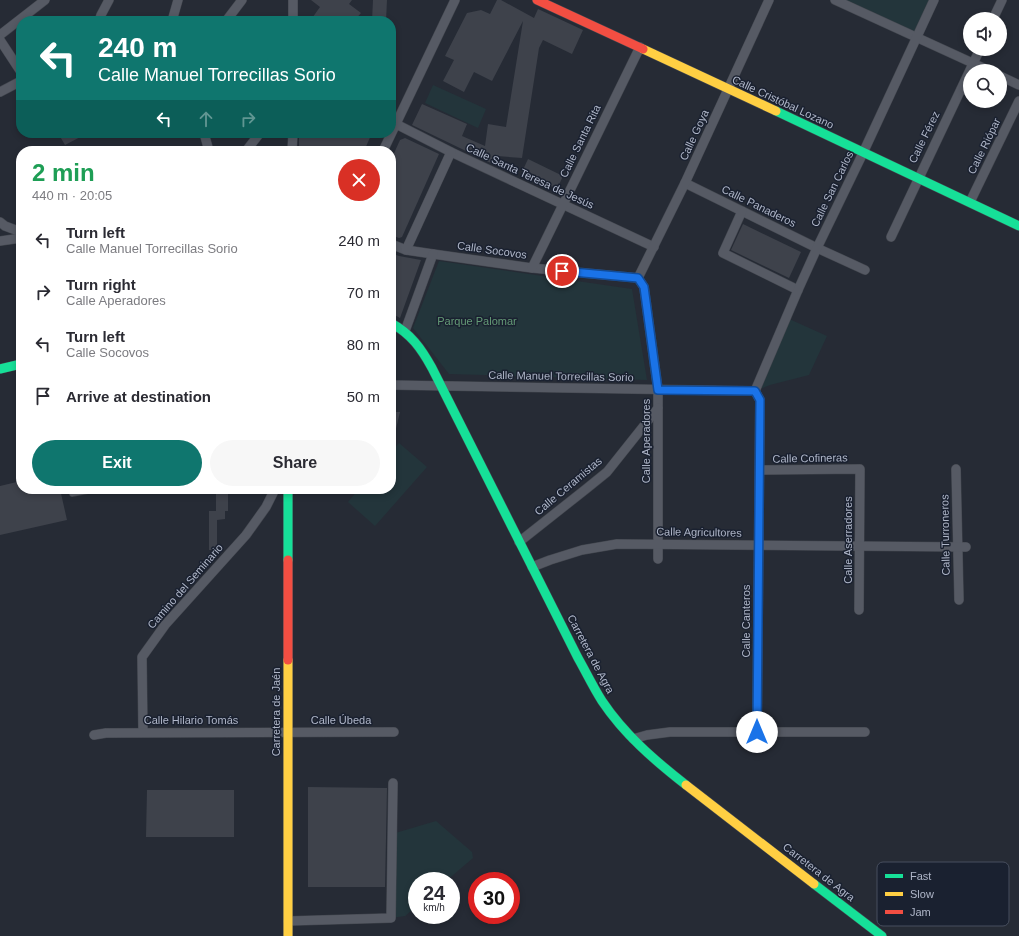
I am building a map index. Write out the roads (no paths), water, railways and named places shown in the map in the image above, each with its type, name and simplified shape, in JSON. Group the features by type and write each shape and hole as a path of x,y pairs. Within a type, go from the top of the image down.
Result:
{"street":[{"path":"24,16 45,0"},
{"path":"101,16 109,0"},
{"path":"173,16 178,0"},
{"path":"230,16 242,0"},
{"path":"293,0 293,16"},
{"path":"396,124 455,0"},
{"name":"Calle Cristóbal Lozano","path":"537,0 1019,226"},
{"name":"Calle Goya","path":"638,278 685,183 769,0"},
{"path":"835,0 973,63"},
{"name":"Calle San Carlos","path":"755,391 816,248 863,153 934,0"},
{"path":"996,12 1002,0"},
{"path":"0,34 16,22"},
{"path":"0,40 16,64"},
{"name":"Calle Santa Rita","path":"532,268 640,47"},
{"name":"Calle Férez","path":"890,237 976,56"},
{"path":"1007,79 1019,85"},
{"path":"0,92 16,84"},
{"name":"Calle Riópar","path":"970,202 1019,100"},
{"name":"Calle Santa Teresa de Jesús","path":"396,124 562,205 654,247"},
{"path":"250,146 256,138"},
{"path":"406,250 451,152"},
{"name":"Calle Panaderos","path":"685,183 816,248 865,270"},
{"path":"742,211 723,253 798,290"},
{"path":"0,222 5,226 16,230"},
{"path":"0,241 16,239"},
{"name":"Calle Socovos","path":"396,246 406,250 532,268 638,278"},
{"path":"404,331 433,254"},
{"name":"Calle Aperadores","path":"638,278 644,287 658,390 658,559"},
{"name":"Carretera de Agra","path":"396,326 414,340 425,355 592,684 615,718 652,758 882,936"},
{"path":"0,369 16,365"},
{"name":"Calle Manuel Torrecillas Sorio","path":"396,385 755,391"},
{"name":"Calle Canteros","path":"755,391 760,400 757,732"},
{"name":"Calle Ceramistas","path":"519,542 607,472 658,408"},
{"name":"Calle Cofineras","path":"760,470 860,469"},
{"name":"Calle Aserradores","path":"860,469 860,610"},
{"name":"Calle Turroneros","path":"956,469 962,547 959,600"},
{"name":"Camino del Seminario","path":"143,732 142,657 165,625 246,535 266,507 272,494"},
{"name":"Carretera de Jaén","path":"288,494 288,936"},
{"name":"Calle Agricultores","path":"532,567 582,550 616,544 962,547"},
{"name":"Calle Hilario Tomás","path":"94,735 106,733 143,732 288,732"},
{"name":"Calle Úbeda","path":"288,732 394,732"},
{"path":"633,739 647,735 670,732 865,732"},
{"path":"288,921 390,918 393,783"}],"park label":[{"name":"Parque Palomar","path":"477,321"}]}
